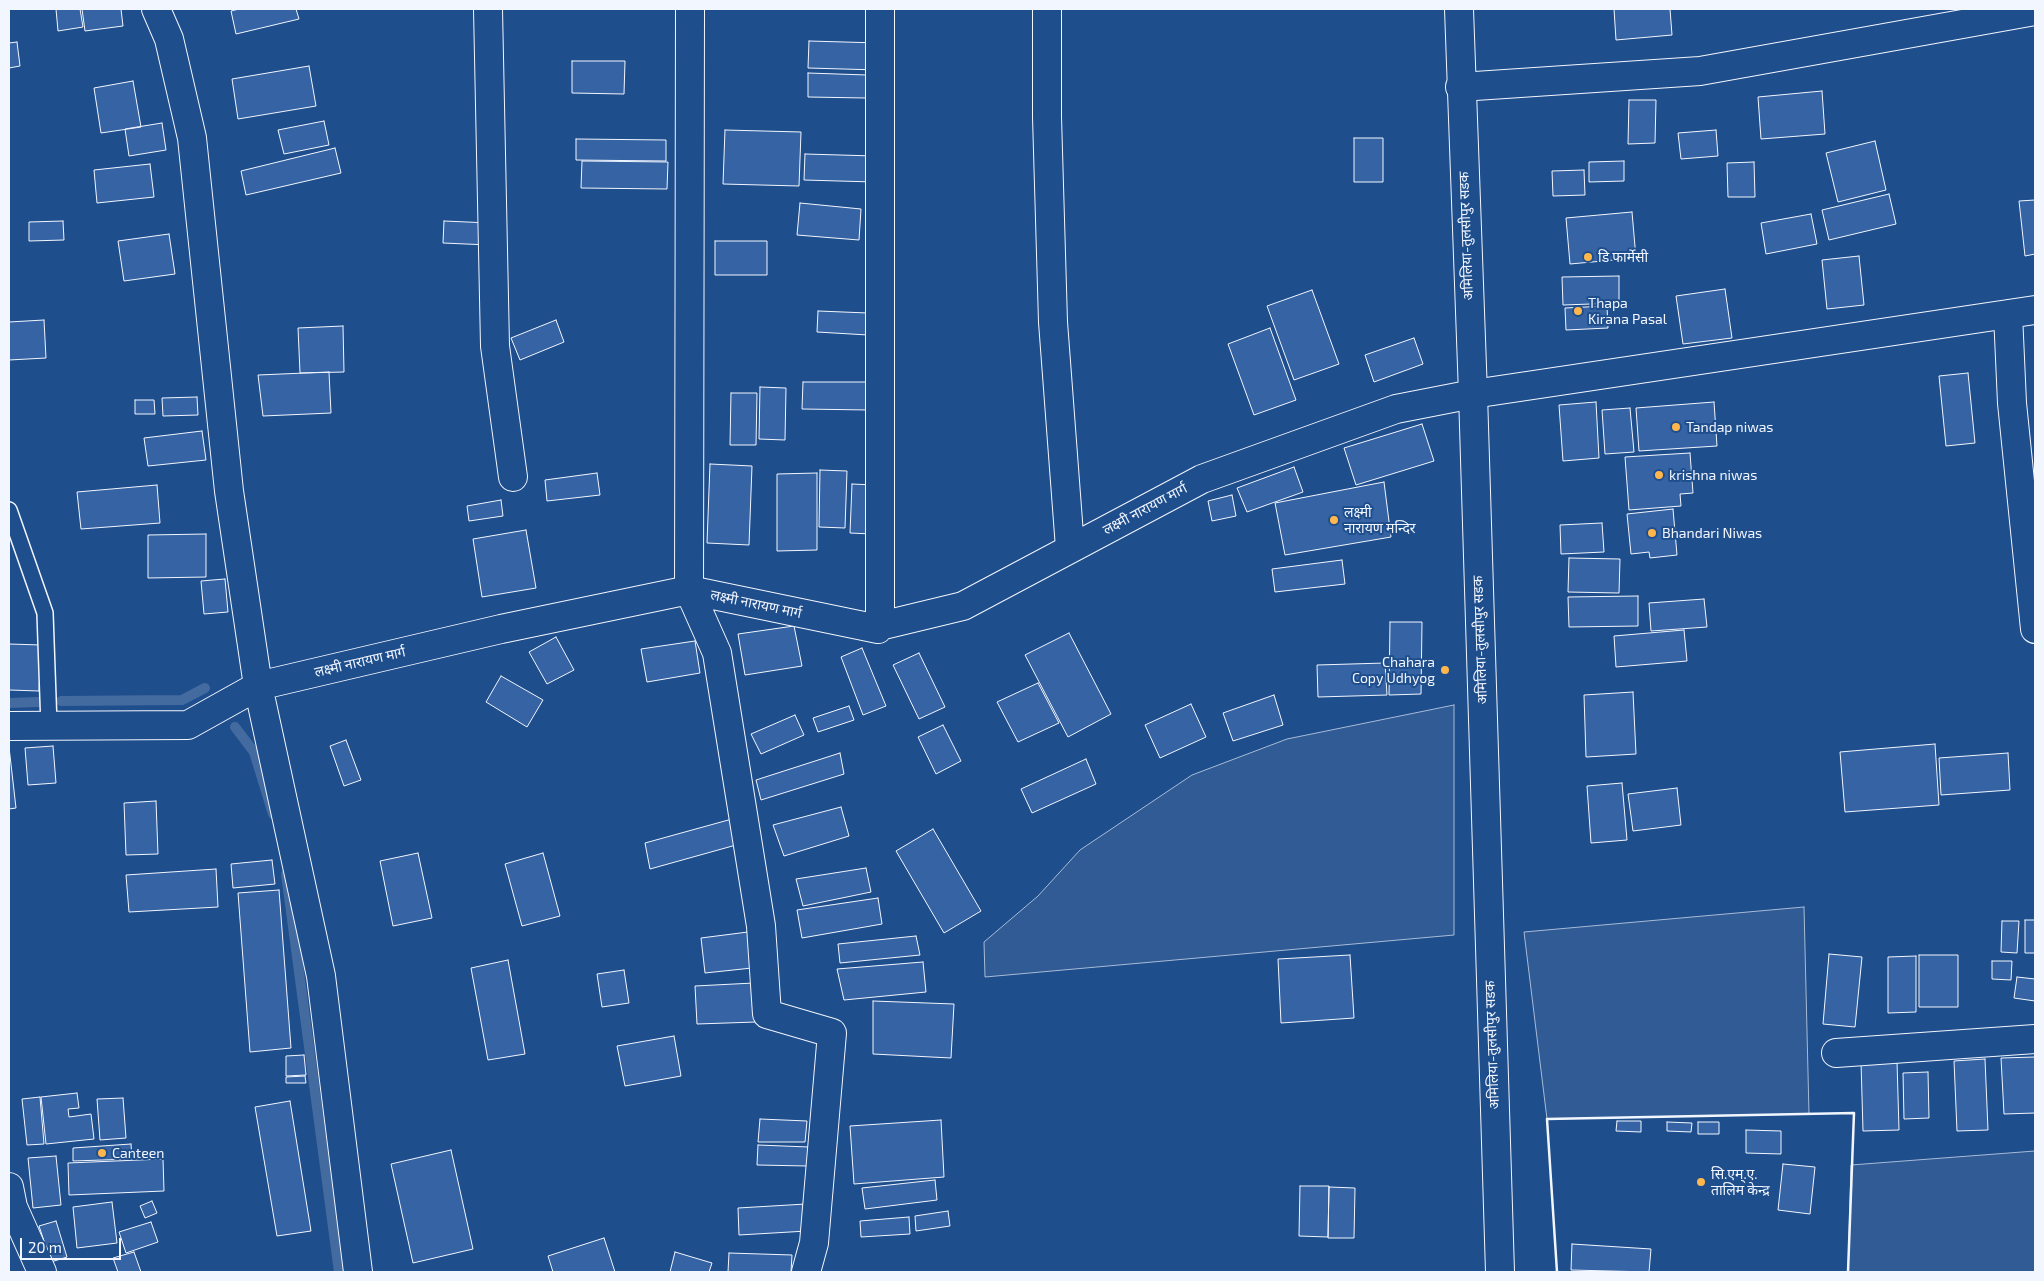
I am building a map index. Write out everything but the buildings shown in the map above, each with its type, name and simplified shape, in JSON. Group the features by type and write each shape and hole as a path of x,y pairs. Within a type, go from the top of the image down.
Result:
{"street":[{"path":"156,9 169,39 192,138 229,490 258,686 321,976 358,1272"},
{"path":"488,9 495,346 513,477"},
{"path":"690,9 690,590 718,653 761,926 767,1014 832,1033 814,1243 806,1272"},
{"path":"880,9 880,626"},
{"path":"1047,9 1047,117 1053,322 1070,548"},
{"name":"अमिलिया-तुलसीपुर सडक","path":"1459,9 1460,87 1473,394 1500,1272"},
{"path":"1460,87 1700,72 2035,11"},
{"name":"लक्ष्मी नारायण मार्ग","path":"9,726 188,725 258,686 500,629 690,590 878,629 880,626 963,606 1202,479 1396,409 1473,394 2035,310"},
{"path":"2008,314 2012,403 2035,629"},
{"path":"1836,1053 2035,1039"},
{"path":"9,1187 13,1207 42,1272"}],"lane":[{"path":"9,510 45,613 50,726"}],"shaded area":[{"path":"1454,705 1454,935 985,977 984,942 1038,896 1080,850 1192,775 1287,739"},
{"path":"1804,907 1809,1114 1547,1119 1524,932"},
{"path":"2035,1151 2035,1272 1848,1272 1851,1165"}],"waterway":[{"path":"61,701 182,700 205,688"},
{"path":"9,703 39,702"},
{"path":"235,727 254,752 273,814"},
{"path":"286,874 339,1272"}],"wall":[{"path":"1557,1272 1547,1119 1854,1113 1848,1272"}],"place":[{"name":"डि फार्मेसी","path":"1588,257"},
{"name":"Thapa Kirana Pasal","path":"1578,311"},
{"name":"Tandap niwas","path":"1676,427"},
{"name":"krishna niwas","path":"1659,475"},
{"name":"लक्ष्मी नारायण मन्दिर","path":"1334,520"},
{"name":"Bhandari Niwas","path":"1652,533"},
{"name":"Chahara Copy Udhyog","path":"1445,670"},
{"name":"Canteen","path":"102,1153"},
{"name":"सि.एम्.ए. तालिम केन्द्र","path":"1701,1182"}]}
